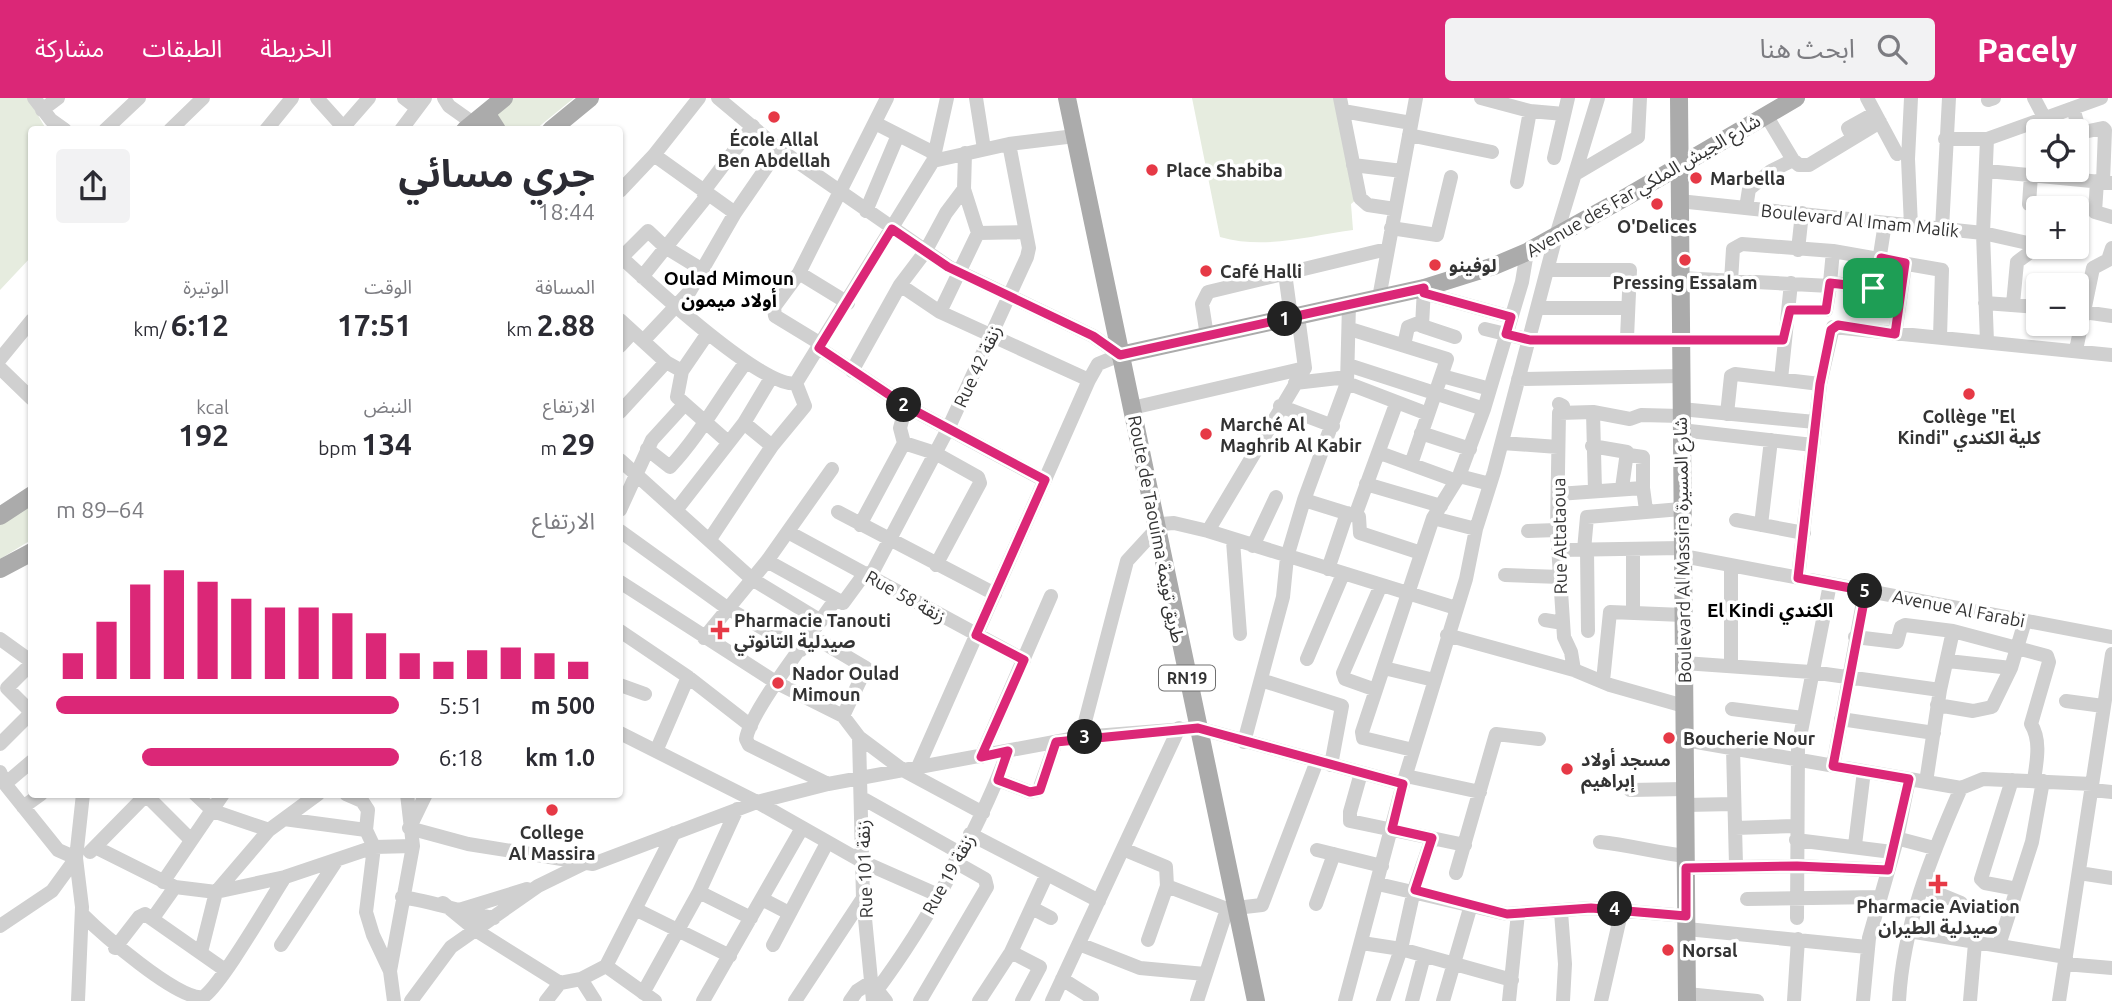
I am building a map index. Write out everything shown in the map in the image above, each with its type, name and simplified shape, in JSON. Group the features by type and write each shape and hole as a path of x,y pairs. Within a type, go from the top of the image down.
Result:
{"main road":[{"path":"475,122 504,98"},
{"path":"556,126 590,98"},
{"name":"Route de Taouima طريق تويمة","path":"1066,98 1157,527 1232,908 1256,1001"},
{"name":"Boulevard Al Massira شارع المسيرة","path":"1679,98 1687,997"},
{"name":"Avenue des Far شارع الجيش الملكي","path":"1120,355 1424,290 1476,273 1527,252 1796,98"},
{"path":"0,516 28,498"},
{"path":"0,569 28,554"}],"street":[{"path":"58,98 38,104 61,126"},
{"path":"108,126 123,103 139,98"},
{"path":"174,126 203,98"},
{"path":"269,126 292,98"},
{"path":"344,126 369,98"},
{"path":"404,98 421,103 404,126"},
{"path":"444,98 449,106 475,122"},
{"path":"623,188 654,155 699,98"},
{"path":"718,98 779,149 925,252 957,272 1093,336 1120,355"},
{"path":"887,98 799,273 775,303 774,313 852,371 906,406 1045,480"},
{"path":"796,383 848,303 934,157 947,98"},
{"path":"976,98 984,149"},
{"path":"1379,298 1416,98"},
{"path":"1481,98 1530,111 1564,114"},
{"path":"1554,158 1568,98"},
{"path":"1346,1001 1404,780 1470,567 1476,529 1502,443 1556,236 1598,98"},
{"path":"1577,173 1638,137 1640,98"},
{"path":"1867,98 1897,154"},
{"path":"1911,98 1908,159 1911,226"},
{"path":"1942,229 1948,98"},
{"path":"2034,98 2045,119 2101,98"},
{"path":"319,99 340,126"},
{"path":"1341,105 1410,129 1492,152"},
{"path":"1341,105 1359,194 1365,204 1395,209"},
{"path":"2073,108 2076,119"},
{"path":"1517,182 1530,111"},
{"path":"1766,115 1799,166 1809,165 1853,138 1848,128 1877,117"},
{"path":"875,122 934,157 1075,136"},
{"path":"642,277 753,126"},
{"path":"1945,139 1987,139 2026,126"},
{"path":"2089,131 2102,128 2106,135 2104,182 2095,212 2112,217"},
{"path":"866,211 898,135"},
{"path":"1987,139 1983,233 1987,342"},
{"name":"Rue 42 زنقة","path":"835,600 845,603 868,574 890,538 948,429 1027,257 1026,232 1009,144"},
{"path":"623,344 638,337 690,291 735,213 779,149"},
{"path":"940,312 978,233 964,189 965,153"},
{"path":"654,155 735,213"},
{"path":"1746,208 1747,192 1752,184 1793,160"},
{"path":"1353,165 1402,171"},
{"path":"1987,171 2026,175"},
{"path":"1391,228 1435,236 1442,220 1451,177"},
{"path":"852,371 900,285 925,252 946,213 964,189"},
{"name":"Boulevard Al Imam Malik","path":"1679,201 1983,233 2026,241"},
{"path":"1798,250 1802,213"},
{"path":"1679,278 1875,287 1885,223"},
{"path":"623,255 648,231 665,247 701,269"},
{"path":"978,233 1026,232"},
{"path":"1731,281 1733,249 1737,245 1833,251 1897,260 1905,265 1942,270 1940,337"},
{"path":"2089,280 2093,266 2107,262 2112,248"},
{"path":"1207,336 1202,301 1205,294 1212,290 1387,249"},
{"path":"1790,310 1826,310 1833,251"},
{"path":"1413,750 1369,740 1362,735 1403,616 1406,593 1437,512 1470,449 1511,317 1527,252"},
{"path":"2012,303 2017,262 2026,255"},
{"path":"623,261 746,362 771,378 786,384 796,383"},
{"path":"1895,334 1905,265"},
{"path":"1549,270 1630,270 1627,338"},
{"path":"799,273 848,303"},
{"path":"1208,531 1305,368 1285,273"},
{"path":"1781,379 1791,283"},
{"path":"900,285 940,312 1089,380"},
{"path":"1455,337 1425,328 1421,322 1424,290 1511,317"},
{"path":"1985,303 2026,305"},
{"path":"1244,742 1283,597 1287,558 1304,500 1333,426 1348,375 1349,304"},
{"path":"1538,308 1628,308"},
{"path":"2089,313 2112,316"},
{"path":"1404,345 1408,327 1421,322"},
{"path":"623,323 666,362 682,371"},
{"path":"0,359 28,325"},
{"path":"1798,578 1820,384 1833,327 2112,355"},
{"path":"1350,329 1447,359 1411,464"},
{"path":"1485,329 1530,340 1783,340"},
{"path":"708,333 682,371 677,397 683,406 728,442"},
{"path":"2076,351 2078,336"},
{"path":"918,767 1089,380 1098,364 1120,355"},
{"path":"623,409 666,362"},
{"path":"648,449 670,467 699,436 705,421 746,362"},
{"path":"0,368 28,389"},
{"path":"1132,408 1305,368"},
{"path":"1348,375 1396,404 1428,414"},
{"path":"1295,383 1348,375 1434,395 1487,399 1512,406"},
{"path":"1442,376 1487,399"},
{"path":"1518,379 1681,376"},
{"path":"1720,435 1731,376 1820,384"},
{"path":"677,509 744,423 771,378"},
{"path":"710,539 772,446 805,406 796,383"},
{"path":"1328,569 1354,518 1396,404"},
{"path":"623,503 648,449 683,406"},
{"path":"860,525 904,443 900,428 906,406"},
{"path":"1280,406 1333,426"},
{"name":"Rue Attataoua","path":"1574,670 1571,652 1564,639 1557,530 1559,409 1593,412"},
{"path":"1595,491 1593,412 1629,419 1641,415 1681,418 1725,414 1815,422"},
{"path":"1754,438 1756,417"},
{"path":"1681,418 1720,435 1813,445"},
{"path":"744,423 772,446"},
{"path":"1421,433 1470,449"},
{"path":"1760,524 1771,440"},
{"path":"904,443 935,453 978,477 981,486 936,565"},
{"path":"1502,443 1558,447"},
{"path":"1592,446 1626,451 1629,455 1643,457 1644,500"},
{"path":"1380,453 1457,478 1490,484"},
{"path":"1622,488 1629,455"},
{"path":"623,463 752,579 821,621"},
{"path":"704,638 767,561 832,469"},
{"path":"1366,484 1476,529"},
{"path":"1558,494 1622,488 1644,500 1681,509"},
{"path":"1253,547 1276,497"},
{"path":"1304,500 1354,518 1360,533 1421,554"},
{"path":"1588,631 1585,518 1644,500"},
{"path":"838,512 995,594"},
{"path":"1736,520 1804,533"},
{"path":"1081,737 1127,561 1157,527 1167,522 1208,531 1287,558 1456,608"},
{"path":"1528,531 1557,530"},
{"name":"Rue 58 زنقة","path":"788,532 1024,660"},
{"path":"623,533 727,608 801,650"},
{"path":"1233,541 1240,634"},
{"path":"1625,612 1633,549"},
{"name":"Avenue Al Farabi","path":"1559,550 1633,549 1683,552 1731,565 2112,637"},
{"path":"767,561 835,600 777,683 746,739 749,744 828,784"},
{"path":"1731,565 1731,666"},
{"path":"1307,659 1343,574"},
{"path":"1505,575 1561,577"},
{"path":"1797,918 1798,760 1811,672 1830,584"},
{"path":"1376,690 1345,679 1343,673 1381,585"},
{"path":"623,588 777,683 843,716 859,737 903,770 983,813"},
{"path":"1833,766 1855,637 1866,591"},
{"path":"981,757 1051,596"},
{"path":"1603,681 1609,614 1625,612 1683,615"},
{"path":"1545,620 1563,623"},
{"path":"1937,705 1955,710 1989,709 1997,700 2011,668 2025,621"},
{"path":"1855,637 1897,642 1903,625 1953,631 2018,646 2044,654 2049,659 2031,724 2037,731 2039,780 2032,842 1999,945"},
{"path":"1564,639 1581,636 1588,631 1607,630"},
{"path":"1926,782 1937,705 1953,631"},
{"path":"623,633 688,677 751,726"},
{"path":"1447,635 1574,670 1684,706"},
{"path":"0,639 28,660"},
{"path":"822,642 866,668 843,716"},
{"path":"2059,1001 2112,656"},
{"path":"1948,661 2011,668"},
{"path":"1684,663 1811,672 1940,690"},
{"path":"28,667 7,688 28,710"},
{"path":"1384,668 1434,680"},
{"path":"657,749 688,677"},
{"path":"1167,886 1232,908 1262,905 1273,881 1324,763 1343,707 1261,680"},
{"path":"623,686 645,694"},
{"path":"2066,701 2107,701"},
{"path":"1732,709 1803,718"},
{"path":"0,744 28,716"},
{"path":"1841,719 1934,733"},
{"path":"1052,1001 1179,728"},
{"path":"409,828 468,844 583,864 604,862 757,802 828,784 1081,737 1179,728 1198,728 1361,773 1480,792"},
{"path":"1456,873 1496,733 1539,740"},
{"path":"623,734 657,749 757,802 827,844 938,895"},
{"name":"Rue 101 زنقة","path":"859,737 863,898 877,993"},
{"path":"1685,740 1961,788 1978,779 2039,780 2112,792"},
{"path":"998,780 1030,792 1040,790 1056,742"},
{"path":"1733,748 1736,865"},
{"name":"Rue 19 زنقة","path":"850,1001 857,991 877,993 938,895 983,813 1008,751"},
{"path":"28,763 2,778 58,850 76,858"},
{"path":"1855,845 1864,771"},
{"path":"1361,773 1350,812 1352,821 1465,845"},
{"path":"1863,1001 1867,947 1909,779"},
{"path":"2012,780 1981,878 1985,883 2017,889"},
{"path":"1899,1001 1909,931 1934,848 1961,788"},
{"path":"1630,790 1734,804"},
{"path":"23,807 35,798"},
{"path":"78,1001 82,914 76,858 83,798"},
{"path":"0,926 52,891 76,858 97,848 143,798"},
{"path":"149,798 191,840"},
{"path":"199,798 213,811 269,830"},
{"path":"153,918 191,840 221,798"},
{"path":"201,952 216,892 269,830 312,798"},
{"path":"353,798 366,806 369,813 366,830 374,847 366,912 373,935 390,971"},
{"path":"394,1001 390,971 413,846 407,798"},
{"path":"409,828 424,798"},
{"path":"862,798 958,858 985,879 987,887 919,1001"},
{"path":"606,966 649,997 737,809"},
{"path":"285,819 366,830"},
{"path":"704,1001 802,828"},
{"path":"1735,828 1796,833 1855,845 1934,848"},
{"path":"546,1001 560,983 581,979 606,966 674,833"},
{"path":"970,834 1099,901"},
{"path":"1383,1001 1401,949 1415,890 1432,838"},
{"path":"1600,842 1635,847 1686,862 1888,870"},
{"path":"774,946 827,844"},
{"path":"97,848 169,884 216,892 285,877 374,847 413,846"},
{"path":"1123,849 1166,867 1167,886 1148,940"},
{"path":"1317,850 1382,866"},
{"path":"1316,904 1334,854"},
{"path":"281,945 337,860"},
{"path":"457,911 538,886 583,864"},
{"path":"2079,873 2112,878"},
{"path":"979,1001 1023,930 1046,874"},
{"path":"82,914 115,948 176,997 203,997 225,970 285,877"},
{"path":"1378,884 1518,913 1622,909 1687,923 1867,947"},
{"path":"411,1001 451,947 538,886"},
{"path":"1922,887 1961,903"},
{"path":"699,892 751,918"},
{"path":"402,897 443,903 457,911 494,918"},
{"path":"1747,899 1880,897"},
{"path":"795,1001 863,898"},
{"path":"762,899 789,913"},
{"path":"443,903 477,931 560,983"},
{"path":"1443,1001 1471,905"},
{"path":"1031,908 1051,918"},
{"path":"1196,1001 1232,908"},
{"path":"635,909 730,956"},
{"path":"1601,1001 1622,909"},
{"path":"1561,912 1565,964 1563,1001"},
{"path":"1509,1001 1518,913"},
{"path":"115,948 141,915 153,918 225,970"},
{"path":"1909,931 1999,945 2066,961 2112,968"},
{"path":"1794,1001 1798,939"},
{"path":"1362,943 1401,949 1512,980"},
{"path":"1970,1001 1975,943"},
{"path":"1079,944 1140,968 1205,974"},
{"path":"1011,952 1040,967 1023,1001"},
{"path":"1412,1001 1424,957"},
{"path":"581,979 595,1001"},
{"path":"1062,979 1092,998"},
{"path":"1687,997 1757,1001"}],"shaded area":[{"path":"0,98 28,98 44,126 28,126 28,260 0,290"},
{"path":"510,98 574,98 540,126 478,126"},
{"path":"1192,98 1335,98 1357,199 1351,204 1353,230 1270,242 1237,241 1220,237"},
{"path":"28,494 28,542 0,559 0,515"}],"place":[{"name":"École Allal Ben Abdellah","path":"774,117"},
{"name":"Place Shabiba","path":"1152,170"},
{"name":"Marbella","path":"1696,178"},
{"name":"O'Delices","path":"1657,204"},
{"name":"Pressing Essalam","path":"1685,260"},
{"name":"لوفينو","path":"1435,265"},
{"name":"Café Halli","path":"1206,271"},
{"name":"Collège \"El Kindi\" كلية الكندي","path":"1969,394"},
{"name":"Marché Al Maghrib Al Kabir","path":"1206,434"},
{"name":"Pharmacie Tanouti صيدلية التانوتي","path":"720,630"},
{"name":"Nador Oulad Mimoun","path":"778,683"},
{"name":"Boucherie Nour","path":"1669,738"},
{"name":"مسجد أولاد إبراهيم","path":"1567,769"},
{"name":"College Al Massira","path":"552,810"},
{"name":"Pharmacie Aviation صيدلية الطيران","path":"1938,884"},
{"name":"Norsal","path":"1668,950"}],"district":[{"name":"Oulad Mimoun أولاد ميمون","path":"729,289"},
{"name":"El Kindi الكندي","path":"1770,610"}],"route":[{"path":"892,229 948,267 1093,336 1120,355 1424,288 1424,293 1511,317 1506,334 1530,340 1783,340 1790,310 1828,308 1830,283 1873,288 1877,284 1881,258 1905,263 1895,334 1838,325 1831,330 1820,384 1798,578 1866,591 1855,637 1833,766 1909,779 1900,811 1895,847 1888,870 1736,865 1686,868 1686,916 1591,908 1507,914 1415,890 1432,838 1392,829 1403,784 1198,728 1081,737 1056,742 1040,790 1030,792 998,780 1008,751 981,757 1024,660 976,635 1045,480 906,406 819,348 892,229"}]}
